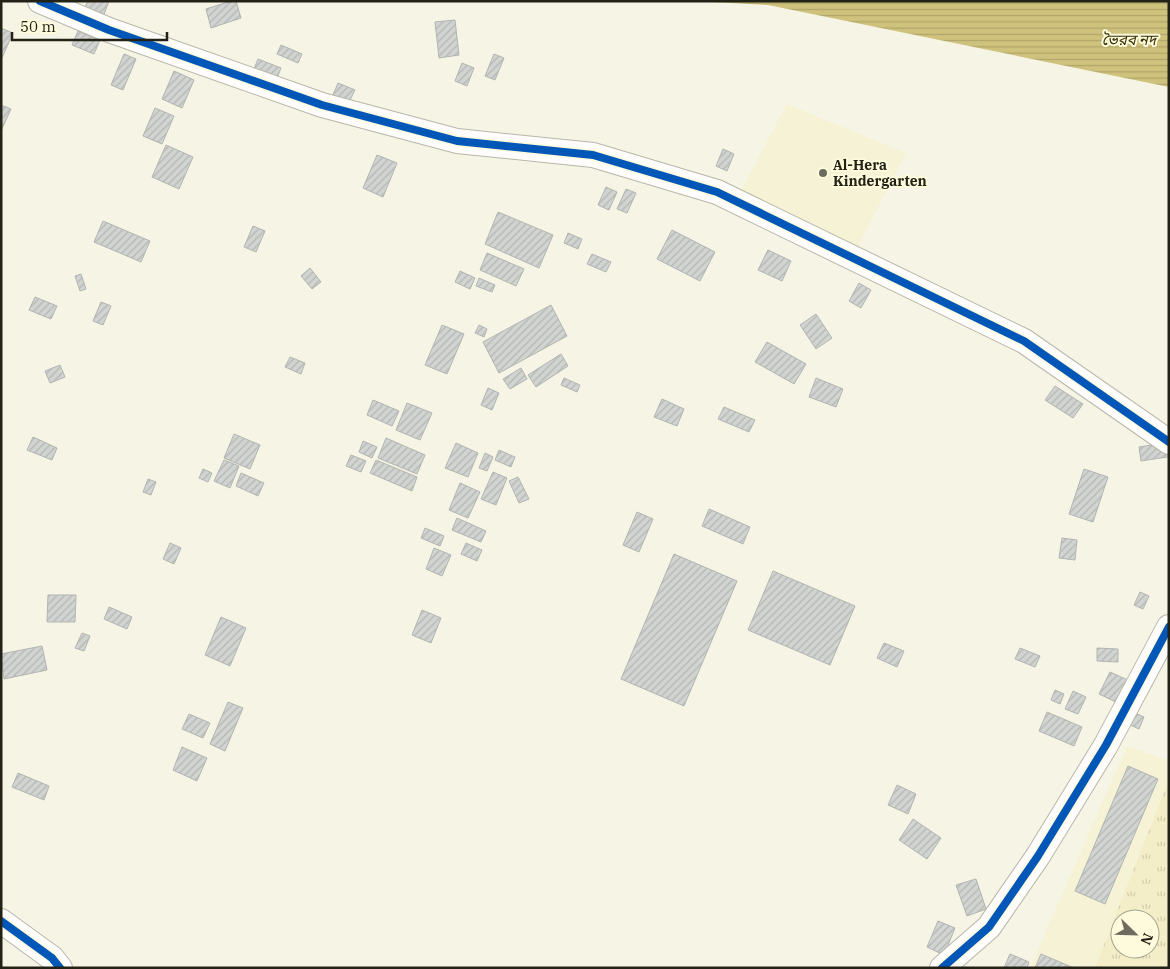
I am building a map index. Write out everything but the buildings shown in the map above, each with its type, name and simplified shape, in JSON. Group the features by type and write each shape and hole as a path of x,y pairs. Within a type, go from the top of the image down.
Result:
{"street":[{"path":"40,1 109,30 322,105 458,141 592,156 717,192 1024,341 1169,442"},
{"path":"942,968 989,927 1038,856 1106,745 1169,628"},
{"path":"1,921 52,958 60,968"}],"shaded area":[{"name":"Al-Hera Kindergarten","path":"787,104 906,153 857,248 739,194"},
{"path":"1127,746 1169,761 1169,968 1030,968"}],"green space":[{"path":"1169,779 1169,968 1095,968 1110,930 1110,959 1160,959 1160,909 1118,909"}],"water":[{"name":"ভৈরব নদ","path":"693,1 1169,1 1169,87 768,5"}],"cycle path":[{"path":"40,1 109,30 322,105 457,141 593,155 717,192 1024,341 1169,442"},
{"path":"942,968 989,927 1038,856 1106,745 1169,627"},
{"path":"1,921 52,958 60,968"}],"place":[{"name":"Al-Hera Kindergarten","path":"823,173"}]}
